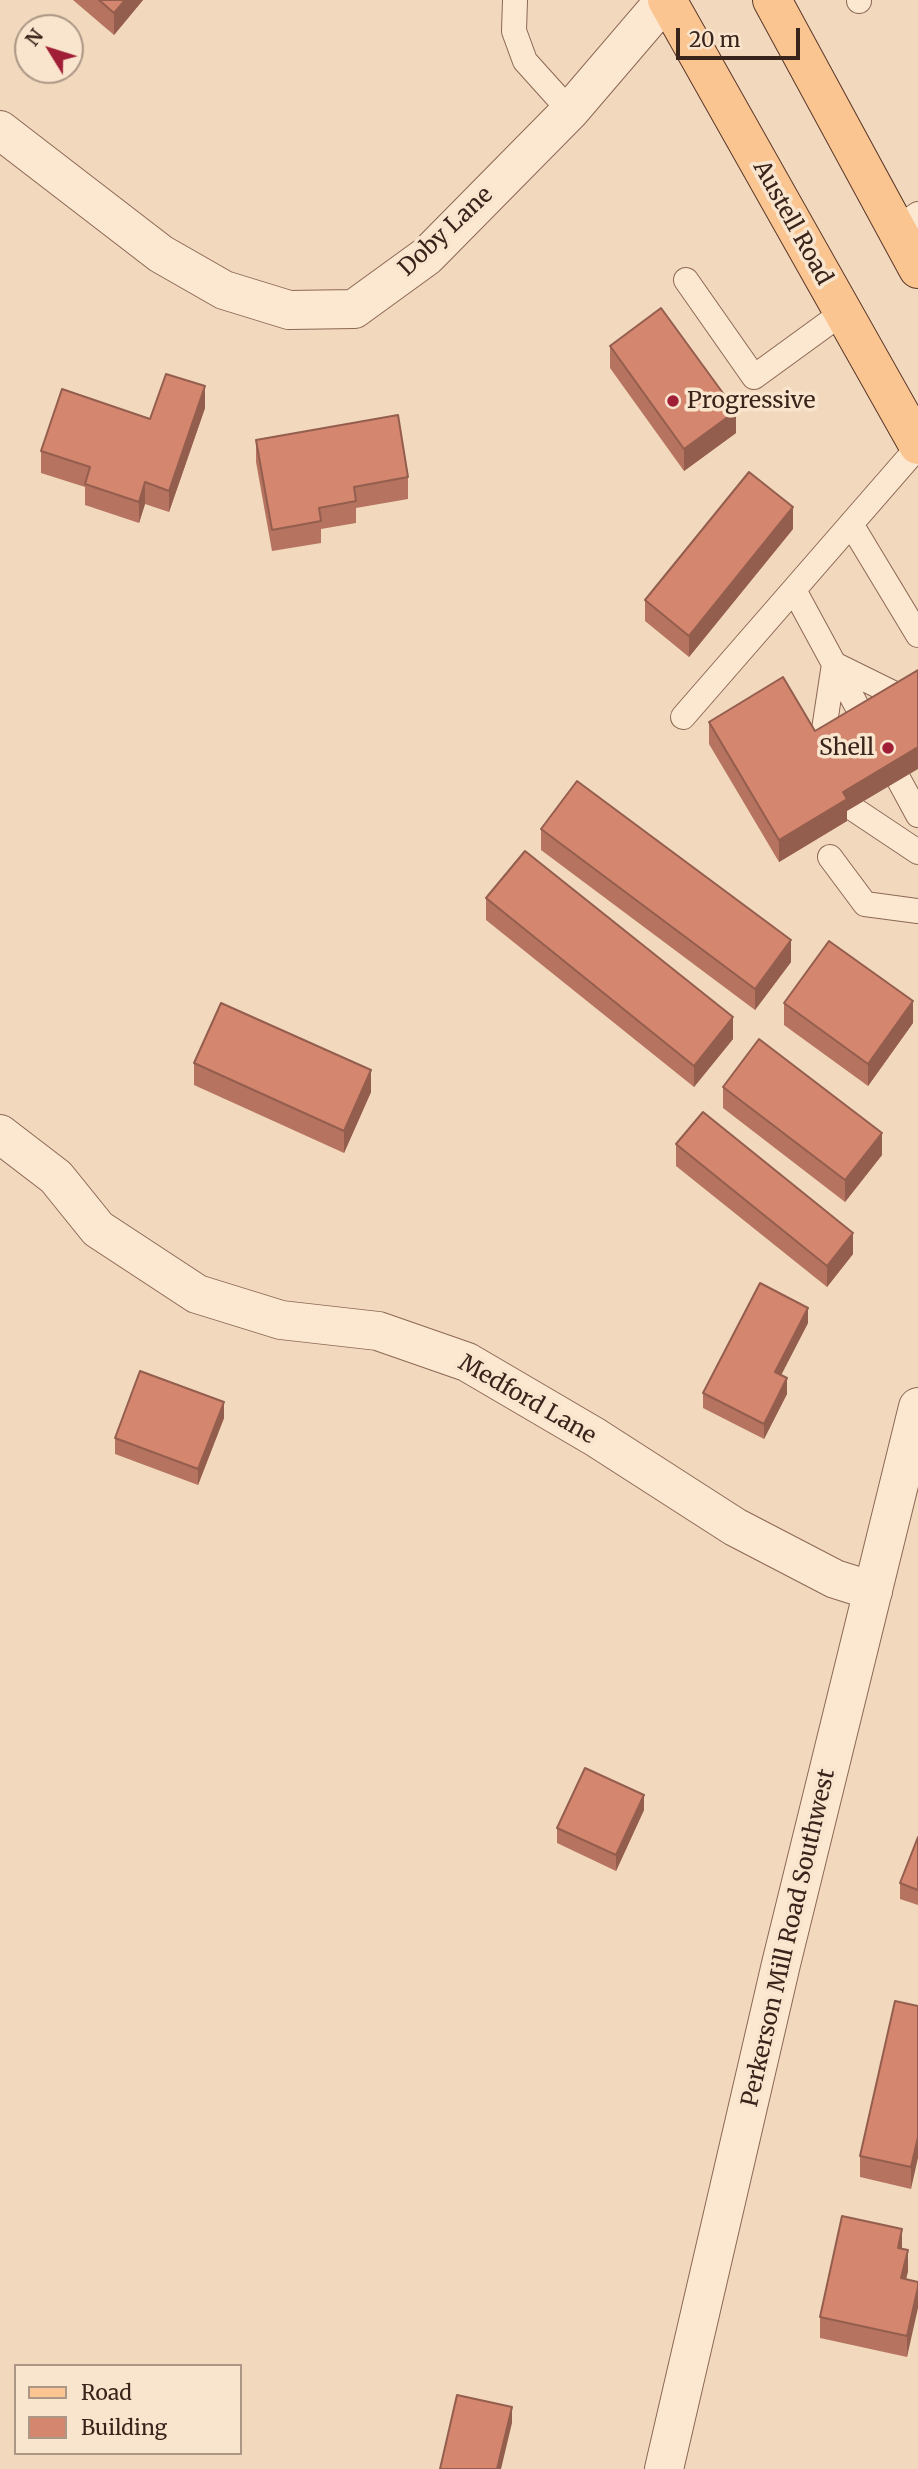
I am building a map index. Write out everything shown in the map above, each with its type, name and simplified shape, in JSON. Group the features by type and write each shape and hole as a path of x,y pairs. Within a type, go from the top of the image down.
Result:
{"main road":[{"name":"Austell Road","path":"666,0 918,446"},
{"path":"772,0 907,221 918,269"}],"street":[{"name":"Doby Lane","path":"0,130 162,254 224,290 289,310 354,309 428,256 570,111 666,0"},
{"name":"Medford Lane","path":"0,1134 56,1177 98,1229 197,1294 281,1320 378,1331 467,1362 595,1437 735,1527 835,1579 873,1591"},
{"name":"Perkerson Mill Road Southwest","path":"664,2469 781,1964 918,1407"}],"lane":[{"path":"515,0 514,31 525,61 570,111"},
{"path":"685,280 754,377 842,313"},
{"path":"683,717 918,446"},
{"path":"851,524 918,635"},
{"path":"794,590 866,723"},
{"path":"834,664 905,699"},
{"path":"821,749 834,664"},
{"path":"899,780 918,816"},
{"path":"852,808 918,852"},
{"path":"830,858 865,904 918,911"}],"building":[{"path":"99,0 125,0 114,13"},
{"name":"Progressive","path":"661,308 736,411 684,449 610,346"},
{"path":"166,374 205,386 169,491 145,482 139,502 85,484 90,467 41,451 62,389 150,419"},
{"path":"398,415 408,477 354,487 356,501 319,508 321,521 272,530 256,440"},
{"path":"749,472 793,507 689,636 645,600"},
{"path":"918,670 918,747 843,792 847,799 779,840 709,722 783,677 815,731"},
{"path":"577,781 791,940 755,989 541,829"},
{"path":"525,851 733,1017 694,1066 486,898"},
{"path":"829,941 913,1001 868,1064 784,1003"},
{"path":"221,1003 371,1070 344,1131 194,1063"},
{"path":"759,1039 882,1133 845,1180 723,1087"},
{"path":"703,1112 853,1233 827,1266 676,1144"},
{"path":"760,1283 808,1308 775,1372 787,1378 764,1424 703,1393"},
{"path":"140,1371 224,1402 198,1469 115,1438"},
{"path":"585,1768 644,1795 616,1855 557,1828"},
{"path":"918,1837 918,1890 900,1883"},
{"path":"895,2001 918,2006 918,2137 911,2167 860,2156"},
{"path":"842,2216 902,2229 898,2248 908,2250 901,2278 918,2282 907,2336 820,2317"},
{"path":"457,2395 512,2407 497,2469 440,2469"}],"place":[{"name":"Progressive","path":"673,401"},
{"name":"Shell","path":"888,748"}]}
